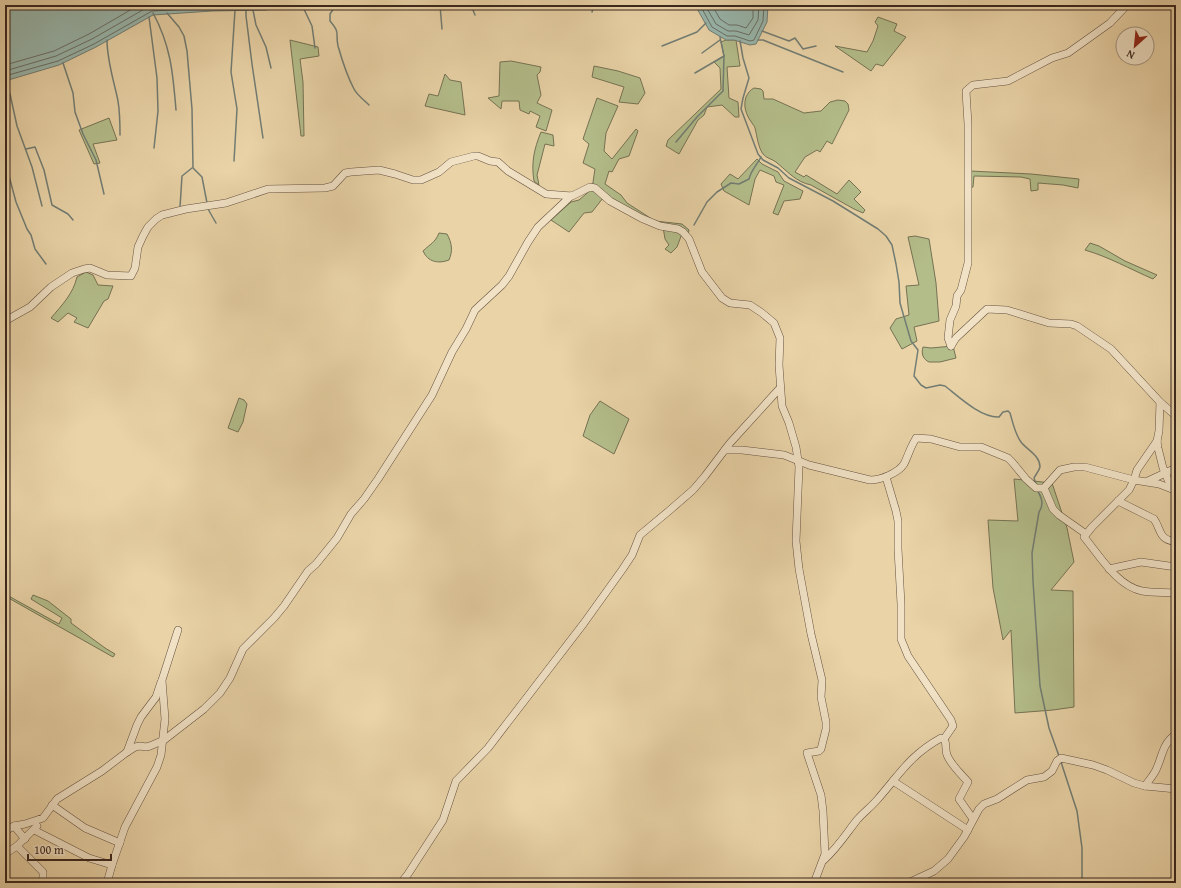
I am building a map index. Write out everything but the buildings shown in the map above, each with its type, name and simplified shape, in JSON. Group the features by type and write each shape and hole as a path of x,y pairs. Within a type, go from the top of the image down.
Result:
{"street":[{"path":"1127,5 1110,24 1068,53 1052,58 1008,81 972,85 966,91 968,124 968,263 961,290 957,296 956,306 950,320 948,338 951,346 956,338 987,309 1007,310 1049,323 1071,324 1077,326 1111,349 1160,402 1176,416"},
{"path":"5,321 30,307 51,287 72,273 90,268 107,275 131,276 135,268 138,247 143,236 156,219 162,215 186,209 226,203 260,190 324,188 333,186 345,173 378,170 417,180 438,172 451,162 466,157 478,156 490,161 498,162 508,171 546,194 572,196"},
{"path":"5,854 17,846 34,830 57,799 102,771 127,752 140,746 150,746 164,740 204,709 220,694 230,678 243,649 284,606 308,571 316,564 337,538 351,514 378,479 432,395 452,352 466,329 475,310 502,285 509,276 524,247 538,227 572,196 590,187 595,188 610,201 641,218 660,226 678,228 688,239 702,272 722,298 730,303 750,306 762,313 774,323 780,338 780,388 782,406 796,447 798,461 796,541 799,569 811,634 822,680 821,697 826,722 821,749 819,751 807,752 821,795 825,854 814,883"},
{"path":"401,883 444,820 456,782 496,738 584,623 632,555 640,535 693,490 725,450 780,388"},
{"path":"1160,402 1159,431 1157,441 1137,470 1134,480 1128,490 1084,537 1109,568 1130,587 1144,592 1176,593"},
{"path":"725,450 776,453 790,456 798,461 870,480 886,477 902,466 916,438 925,438 960,447 981,447 1008,458 1033,487 1044,488"},
{"path":"1157,441 1165,473 1174,490"},
{"path":"1044,488 1060,470 1074,467 1085,467 1134,480 1148,482 1174,490"},
{"path":"1148,482 1176,468"},
{"path":"886,477 898,521 901,639 908,656 930,692 951,720 953,726 944,739 947,755 950,761 968,782 959,800 973,819"},
{"path":"1044,488 1053,509 1086,534"},
{"path":"1118,501 1154,519 1164,539 1176,542"},
{"path":"1109,568 1141,562 1176,567"},
{"path":"127,752 141,717 156,697 178,630"},
{"path":"107,883 126,827 157,767 161,755 164,740 165,719 162,680"},
{"path":"1145,786 1157,767 1165,744 1176,734"},
{"path":"823,860 835,850 858,818 876,802 915,756 941,738 944,739"},
{"path":"908,883 939,867 948,859 968,830 979,808 984,804 998,799 1028,780 1044,777 1052,771 1057,761 1061,758 1108,770 1134,783 1145,786 1176,789"},
{"path":"893,781 968,830"},
{"path":"52,805 85,828 120,843"},
{"path":"5,831 14,826 43,818"},
{"path":"14,826 25,839"},
{"path":"34,830 89,858 112,865"},
{"path":"17,846 43,872 43,879 39,883"}],"green space":[{"path":"878,17 897,24 894,31 906,37 883,66 876,64 871,71 835,46 867,52 873,41 878,26 875,22"},
{"path":"290,40 318,47 319,56 300,59 303,82 304,136 301,136"},
{"path":"726,40 736,40 740,66 727,67 729,98 738,102 739,117 735,117 722,105 707,107 704,115 698,120 679,154 666,146 668,140 721,89 720,68 714,62 724,56 721,42"},
{"path":"511,61 541,67 540,72 537,75 541,95 537,103 552,110 546,131 536,127 540,116 530,111 529,114 520,110 519,101 502,101 501,109 488,98 499,96 500,62"},
{"path":"594,66 618,71 640,78 645,93 638,104 619,102 624,87 592,77"},
{"path":"445,74 450,80 461,82 465,115 425,106 429,94 438,96"},
{"path":"754,88 761,89 763,91 764,99 773,99 804,113 821,111 830,102 838,100 845,101 848,104 849,110 832,144 827,141 820,152 817,150 805,157 795,172 804,177 806,175 837,194 849,180 861,192 854,199 865,210 863,213 811,185 796,179 776,162 763,154 759,145 755,127 748,117 745,107 746,97"},
{"path":"597,98 618,106 606,133 604,151 612,159 636,129 638,131 629,156 619,159 612,172 609,171 605,184 621,195 627,203 655,221 682,224 689,230 688,235 683,231 677,247 671,253 665,249 669,245 665,239 663,227 603,198 592,212 584,213 569,232 551,220 571,202 579,200 592,189 595,169 583,163 589,144 583,139"},
{"path":"109,118 117,140 93,144 100,163 94,164 79,130"},
{"path":"541,132 553,135 554,146 545,144 537,175 539,185 534,181 533,162"},
{"path":"757,159 762,164 778,172 784,181 803,191 800,199 784,201 778,215 773,213 784,185 776,182 774,176 760,170 755,179 749,205 724,191 721,184 730,174 738,179"},
{"path":"970,171 1031,174 1079,179 1078,188 1038,183 1038,190 1031,191 1030,179 1021,177 974,176 973,187 970,188"},
{"path":"439,233 447,234 450,241 451,253 449,260 437,262 428,258 423,251 434,241"},
{"path":"915,236 929,239 936,283 939,321 914,327 917,341 902,349 890,328 896,319 909,315 906,286 919,285 908,237"},
{"path":"1090,243 1157,275 1153,279 1085,250"},
{"path":"86,272 93,275 98,285 113,286 108,299 104,301 88,328 74,322 77,318 68,313 58,322 51,318 70,294 77,277"},
{"path":"953,346 956,358 940,362 929,362 923,356 923,347 931,348"},
{"path":"239,398 244,400 247,404 243,422 238,432 228,428"},
{"path":"600,401 629,419 614,454 583,436 590,415"},
{"path":"1014,479 1052,483 1067,528 1074,562 1051,590 1073,591 1074,707 1015,713 1011,630 1003,640 993,588 988,520 1018,521"},
{"path":"5,594 59,624 62,618 31,599 33,595 48,601 71,619 71,623 115,654 113,657 5,596"}],"water":[{"path":"5,5 290,5 266,10 212,11 153,15 96,47 59,65 5,81"},
{"path":"695,5 768,5 767,22 756,44 750,45 734,40 726,40 709,30"}],"waterway":[{"path":"246,5 252,64 263,138"},
{"path":"302,5 312,26 315,48"},
{"path":"336,5 330,14 330,21 337,31 337,41 343,62 355,91 369,105"},
{"path":"440,5 442,29"},
{"path":"471,5 475,15"},
{"path":"592,12 594,5"},
{"path":"766,7 784,9"},
{"path":"234,161 237,109 231,72 235,10"},
{"path":"253,10 256,25 266,47 271,68"},
{"path":"153,13 164,37 170,60 176,110"},
{"path":"167,13 179,27 184,36 187,51 192,109 193,168 202,177 207,203"},
{"path":"149,17 157,78 158,111 154,148"},
{"path":"662,46 697,32 706,23"},
{"path":"762,31 789,41 795,38 803,49 816,46"},
{"path":"676,142 697,117 723,91 724,56 720,37"},
{"path":"107,40 109,63 119,105 120,135"},
{"path":"702,53 720,40"},
{"path":"758,40 763,40 843,72"},
{"path":"740,41 749,78 741,109 758,154 763,160 778,168 789,178 833,201 878,229 886,236 892,245 896,264 900,303 911,341 918,350 914,376 921,385 926,388 940,385 945,386 970,406 985,414 999,417 1003,412 1008,411 1019,439 1038,459 1040,468 1034,478 1036,484"},
{"path":"695,73 724,56"},
{"path":"63,63 73,93 75,112 83,134 96,160 104,194"},
{"path":"5,83 10,94 17,126 32,167 42,206"},
{"path":"26,149 35,147 44,170 52,205 68,214 73,220"},
{"path":"694,225 707,202 717,192 731,183 739,184 749,179 761,157"},
{"path":"5,161 16,202 31,235 35,249 46,264"},
{"path":"180,207 182,176 192,168"},
{"path":"208,209 216,223"},
{"path":"1037,490 1042,504 1039,512 1032,553 1040,686 1049,728 1059,756"},
{"path":"1061,762 1077,811 1082,848 1082,883"}]}
